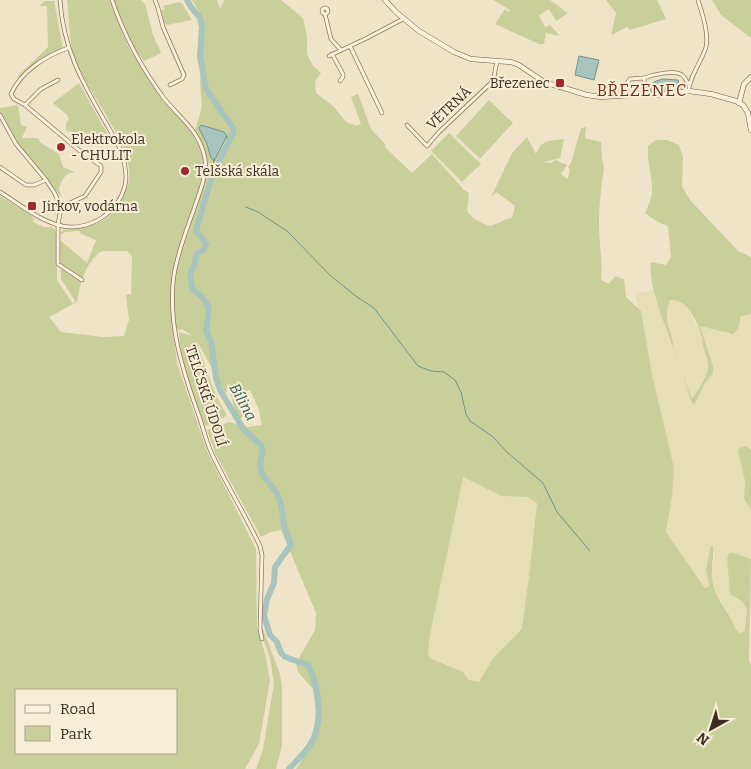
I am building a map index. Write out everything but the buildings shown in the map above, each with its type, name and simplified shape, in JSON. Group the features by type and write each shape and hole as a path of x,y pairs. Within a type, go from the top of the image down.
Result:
{"street":[{"path":"0,192 42,218 58,225 77,226 108,214 116,204 126,181 126,166 122,152 79,76 68,48 63,28 60,0"},
{"name":"TELČSKÉ ÚDOLÍ","path":"112,0 128,42 163,96 192,128 204,155 205,172 174,275 172,294 175,322 182,366 209,446 260,546 262,555 260,629 262,640"},
{"path":"154,0 163,27 184,75 182,79 170,85"},
{"path":"385,0 403,19 419,31 454,52 471,59 516,63 544,82 587,95 601,97 658,96 689,88 739,103 748,113 751,130"},
{"path":"689,88 702,58 706,42 706,32 698,0"},
{"path":"324,14 331,39 341,50"},
{"path":"340,81 343,74 330,55 403,19"},
{"path":"350,46 382,114"},
{"path":"61,206 85,196 101,172 101,166 25,105 14,99 12,94 17,83 41,61 68,48"},
{"name":"VĚTRNÁ","path":"407,125 427,146 446,124 491,83 497,61"},
{"path":"626,96 627,83 630,79 658,74 676,73 683,76 689,88"},
{"path":"739,103 744,84 751,77"},
{"path":"644,78 645,95"},
{"path":"25,105 41,89 58,80"},
{"path":"0,115 16,144 46,180 61,206 58,225 58,264 82,280"},
{"path":"0,167 26,185 34,186 46,180"}],"shaded area":[{"path":"654,290 674,348 665,311 670,300 677,300 686,305 696,325 699,327 708,371 692,399 694,404 713,373 713,366 700,325 730,334 738,329 741,316 751,314 751,450 738,451 745,480 744,499 751,510 751,559 731,552 727,559 730,593 742,601 747,609 745,631 742,633 735,630 712,585 715,555 713,546 710,549 706,570 709,586 705,588 666,531 674,468 652,374 641,312 637,305 635,294"},
{"path":"462,477 501,496 528,497 537,503 522,629 494,657 479,683 469,680 463,672 432,659 428,655 430,635"}],"green space":[{"path":"67,0 109,0 129,48 163,101 179,115 191,132 196,128 202,106 200,84 204,24 192,0 217,0 220,9 224,0 281,0 303,18 307,36 307,54 313,66 321,73 315,81 316,93 334,107 346,122 357,126 361,124 351,97 358,94 371,129 386,145 384,146 412,173 432,154 464,190 469,193 467,211 483,224 490,226 512,218 515,206 496,192 491,197 512,153 527,137 536,154 544,143 564,139 560,158 543,162 552,163 555,160 567,165 561,174 568,179 570,169 568,168 581,128 586,127 585,138 601,142 604,168 599,219 601,280 609,284 615,276 624,279 626,297 641,311 652,374 674,468 672,497 666,531 705,588 709,586 706,570 710,549 713,546 713,585 735,628 740,633 745,631 747,609 742,601 730,593 727,559 731,552 751,559 749,661 751,665 751,769 296,769 319,734 313,689 298,672 296,663 315,630 316,613 281,530 261,537 216,455 207,430 229,422 248,427 262,425 259,410 250,390 242,393 235,376 243,399 238,400 243,406 245,414 240,419 234,408 228,382 226,394 197,341 213,388 227,415 217,422 205,426 185,368 179,332 193,336 182,329 173,331 177,363 207,451 256,549 257,628 265,653 270,680 259,744 245,769 0,769 0,196 30,214 34,219 33,222 44,227 52,227 55,230 57,240 57,280 73,304 75,301 61,279 60,240 87,263 96,240 81,234 79,231 60,234 63,230 81,228 98,223 112,214 118,207 129,181 129,167 125,151 79,67 73,53","holes":["201,125 224,132 226,141 215,159 211,158 199,127","102,251 127,251 132,256 131,294 126,295 129,320 124,336 104,337 61,332 49,317 77,302 87,267","463,477 501,496 528,497 537,503 522,629 494,657 479,682 469,680 463,672 432,659 428,655 430,635"]},
{"path":"113,0 141,0 145,4 153,35 161,53 144,61 132,45"},
{"path":"493,0 550,0 568,13 556,21 549,9 539,15 545,27 550,25 560,36 546,33 544,44 539,44 495,24 505,9 509,12 510,10"},
{"path":"606,0 657,0 666,19 630,30 627,27 611,35 616,13"},
{"path":"712,0 751,0 751,38 721,15"},
{"path":"45,1 54,1 63,48 44,58 19,80 18,76 48,47 47,6 39,6"},
{"path":"182,3 192,20 167,25 163,23 160,11 164,10 163,6"},
{"path":"79,83 107,133 105,136 66,131 66,123 69,119 53,103"},
{"path":"489,100 513,123 480,159 456,136"},
{"path":"18,105 21,125 27,127 22,138 38,138 41,143 59,154 63,167 75,172 68,174 62,180 59,189 62,198 18,145 0,113 0,108"},
{"path":"449,133 481,164 462,182 431,151"},
{"path":"656,140 667,140 679,145 683,157 682,186 690,200 738,251 751,257 751,314 741,316 738,329 733,334 700,326 713,366 713,373 704,385 694,405 681,369 692,399 706,376 708,362 700,331 689,309 677,301 670,300 667,321 674,349 654,293 651,262 666,265 671,257 668,226 656,221 645,213 652,189 648,146"},
{"path":"746,446 751,450 751,510 744,499 745,481 738,451"},
{"path":"260,629 263,629 280,674 282,687 282,746 276,769 256,769 263,749 274,683 270,659"}],"water":[{"path":"579,56 599,60 594,80 575,75"},
{"path":"663,79 678,80 681,89 651,93 650,85"},
{"path":"201,125 224,132 227,136 214,161 199,128"}],"waterway":[{"name":"Bílina","path":"187,0 200,18 202,27 200,56 206,89 233,128 233,133 213,173 196,230 206,244 203,250 196,254 195,264 190,274 192,288 203,298 209,308 206,331 211,341 216,378 220,390 244,430 261,445 263,450 260,468 262,474 277,493 282,508 284,525 290,541 290,546 275,567 274,583 267,599 264,616 270,635 277,642 281,653 285,657 308,665 317,694 318,716 314,736 308,748 289,769"},
{"name":"Bílina","path":"226,137 231,137"},
{"name":"Bílina","path":"213,173 214,159"},
{"path":"246,207 258,212 287,231 331,276 374,308 418,366 431,371 444,372 455,380 461,392 466,414 470,421 492,436 508,453 543,483 557,512 590,551"}],"place":[{"name":"Březenec","path":"560,83"},
{"name":"Elektrokola - CHULIT","path":"61,147"},
{"name":"Telšská skála","path":"185,171"},
{"name":"Jirkov, vodárna","path":"32,206"}],"district":[{"name":"BŘEZENEC","path":"642,90"}]}
